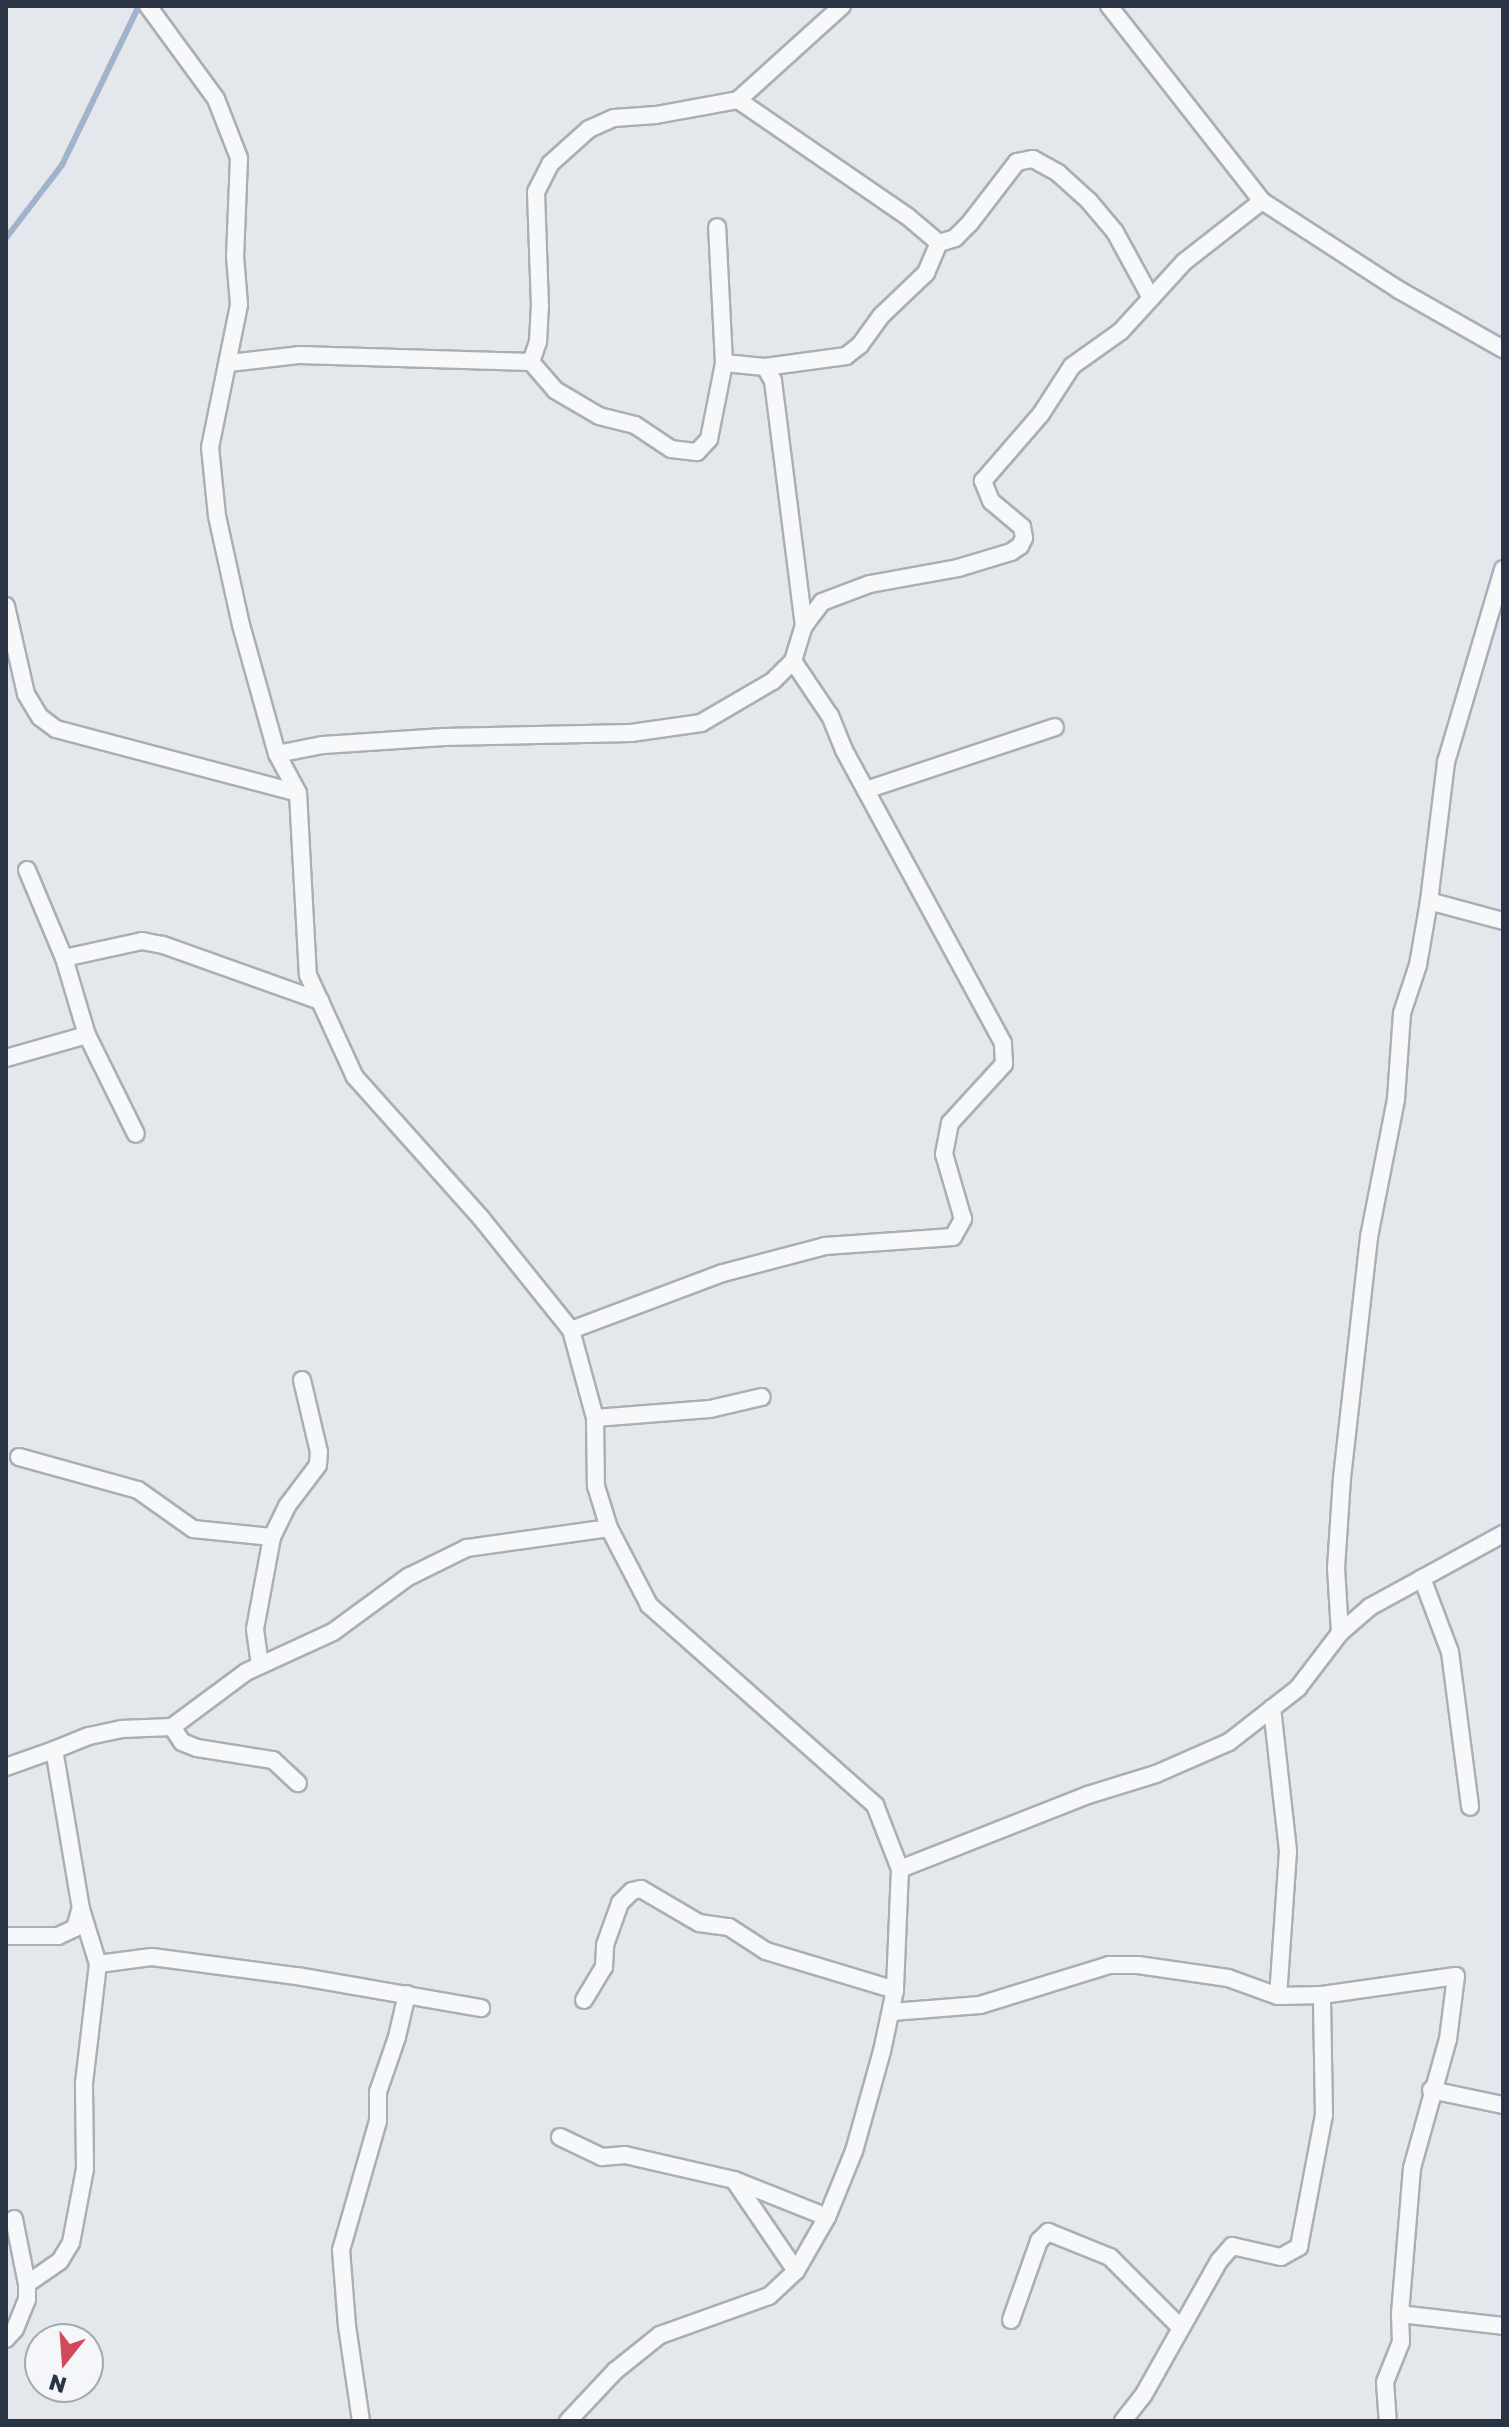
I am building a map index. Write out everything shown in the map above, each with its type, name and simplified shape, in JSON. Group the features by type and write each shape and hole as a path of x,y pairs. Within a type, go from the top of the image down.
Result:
{"street":[{"path":"148,6 216,99 239,158 235,256 239,305 210,447 217,516 241,625 277,754 298,793 308,975 355,1077 481,1218 571,1330 595,1418 596,1486 609,1528 649,1605 875,1805 900,1869 892,2012 854,2151 827,2217 796,2271 769,2296 660,2335 615,2371 568,2421"},
{"path":"531,362 538,342 540,307 536,192 550,164 589,129 614,118 656,115 738,100 842,6"},
{"path":"1109,6 1262,201 1399,290 1503,349"},
{"path":"738,100 907,216 939,243"},
{"path":"724,363 765,367 846,356 860,345 882,315 926,273 939,243 955,238 970,223 1017,162 1033,159 1058,173 1089,201 1115,232 1151,298"},
{"path":"277,754 337,744 631,733 701,723 773,681 793,661 804,626 822,602 870,584 958,568 1011,552 1020,546 1024,538 1022,527 991,501 983,481 1041,414 1072,366 1121,331 1184,262 1262,201"},
{"path":"229,363 299,355 531,362 555,390 599,416 635,425 671,449 697,452 709,439 724,363 717,227"},
{"path":"765,367 773,381 785,454 804,626"},
{"path":"1340,1633 1338,1538 1369,1237 1396,1099 1402,1013 1418,965 1446,762 1503,569"},
{"path":"6,606 26,694 40,717 56,729 298,793"},
{"path":"571,1330 723,1273 825,1246 953,1237 963,1219 944,1154 950,1123 1004,1064 1003,1043 866,790 830,716 793,661"},
{"path":"866,790 1055,727"},
{"path":"27,870 64,958 87,1035 136,1134"},
{"path":"1429,901 1503,921"},
{"path":"64,958 142,941 163,945 320,1001"},
{"path":"6,1058 87,1035"},
{"path":"260,1665 255,1629 272,1537 287,1506 318,1465 319,1452 302,1380"},
{"path":"595,1418 710,1409 762,1397"},
{"path":"19,1457 138,1490 193,1529 272,1537"},
{"path":"6,1767 89,1736 121,1729 172,1727 260,1665 333,1632 408,1577 467,1548 609,1528"},
{"path":"900,1869 1088,1795 1168,1769 1229,1742 1298,1688 1340,1633 1370,1607 1503,1534"},
{"path":"1422,1578 1450,1652 1470,1807"},
{"path":"1272,1708 1288,1851 1278,1996"},
{"path":"172,1727 182,1742 197,1748 273,1760 298,1783"},
{"path":"27,2284 60,2261 71,2243 76,2226 85,2169 84,2083 98,1964 81,1909 54,1750"},
{"path":"584,2000 604,1967 605,1945 620,1903 632,1891 641,1889 699,1923 729,1927 766,1951 895,1990"},
{"path":"6,1936 58,1936 75,1928 81,1909"},
{"path":"98,1964 152,1957 407,1994 481,2008"},
{"path":"892,2012 980,2005 1109,1965 1138,1965 1228,1978 1278,1996 1322,1995 1456,1976 1455,2007 1448,2039 1431,2090 1412,2168 1400,2314 1401,2342 1385,2382 1388,2421"},
{"path":"361,2421 347,2326 341,2250 378,2121 378,2092 384,2067 397,2037 407,1994"},
{"path":"1123,2421 1144,2394 1219,2261 1232,2246 1281,2257 1299,2247 1324,2115 1322,1995"},
{"path":"1431,2090 1503,2105"},
{"path":"560,2137 602,2157 625,2155 734,2180 827,2217"},
{"path":"734,2180 796,2271"},
{"path":"6,2339 15,2329 27,2300 27,2284 14,2219"},
{"path":"1011,2320 1039,2241 1048,2232 1110,2257 1180,2327"},
{"path":"1400,2314 1503,2326"}],"waterway":[{"path":"6,238 62,165 139,6"}]}
